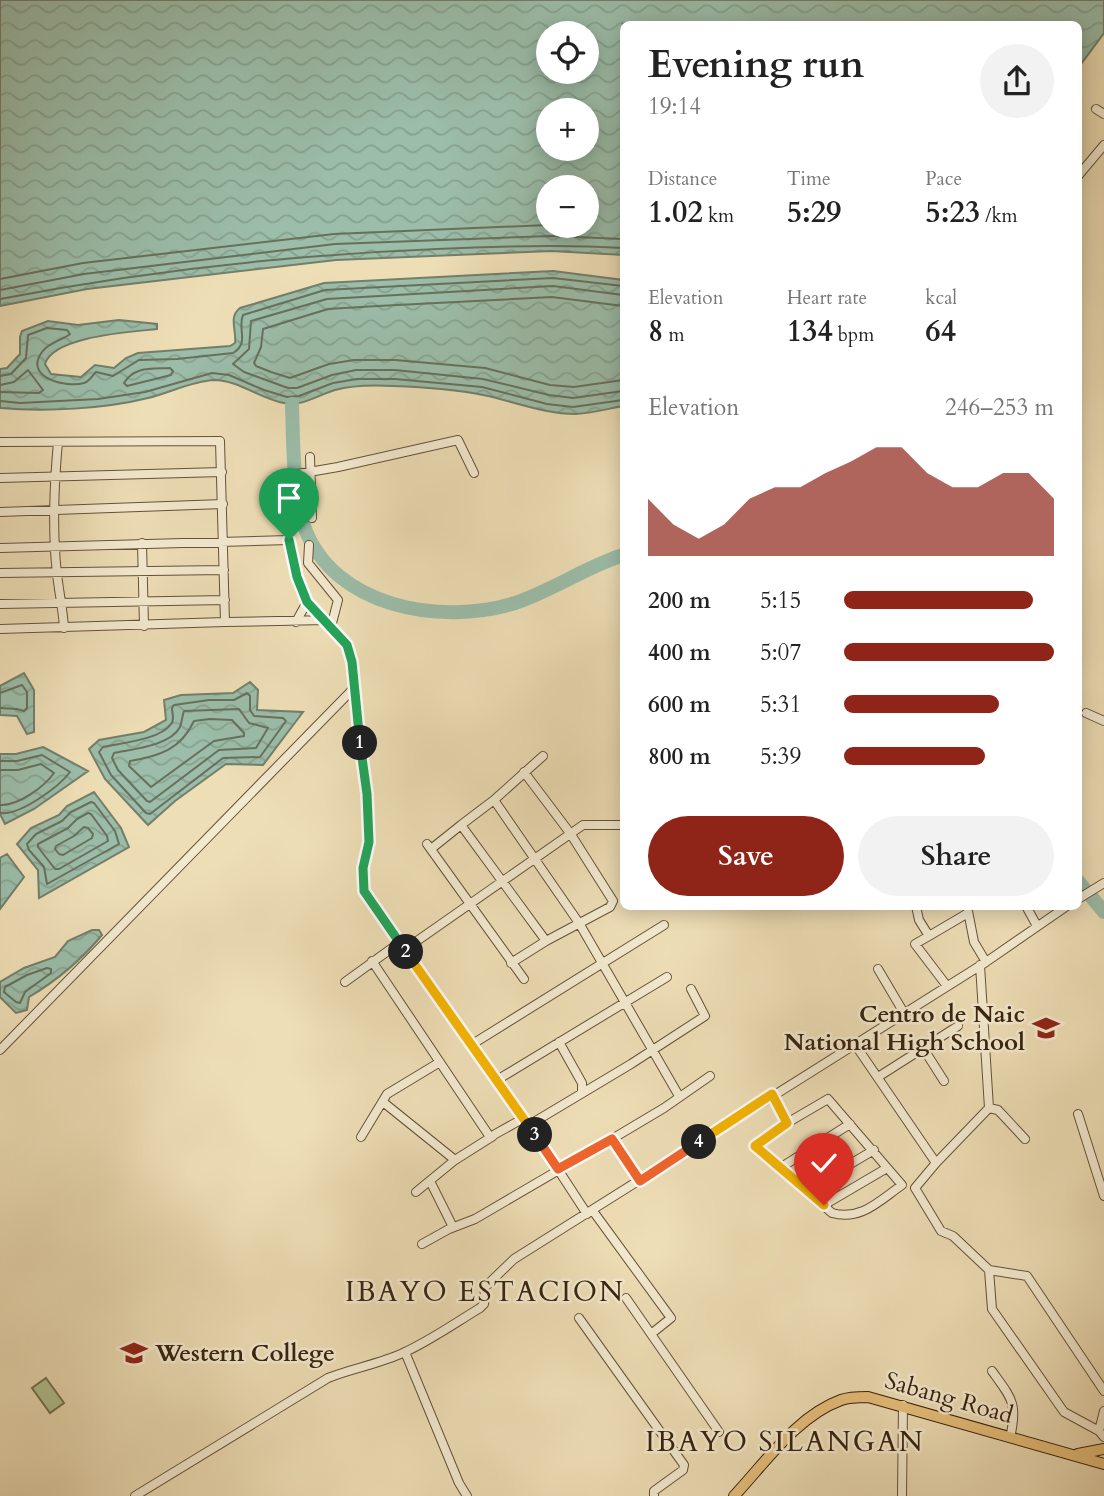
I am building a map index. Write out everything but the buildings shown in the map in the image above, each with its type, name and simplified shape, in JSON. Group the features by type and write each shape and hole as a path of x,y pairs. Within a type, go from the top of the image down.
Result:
{"main road":[{"name":"Sabang Road","path":"734,1496 796,1429 823,1408 844,1399 868,1396 1104,1464"},
{"path":"1067,1453 1084,1454 1104,1449"}],"street":[{"path":"1082,171 1104,145"},
{"path":"0,442 220,440 225,622"},
{"path":"474,473 458,440 286,476 289,540 297,577 307,602 347,645 352,662 367,794 369,847 363,868 364,891 558,1169 671,1318 651,1334"},
{"path":"58,442 55,477 56,547 64,628"},
{"path":"310,457 308,472 313,518"},
{"path":"0,478 222,472"},
{"path":"0,512 223,504"},
{"path":"0,548 289,540"},
{"path":"142,543 144,626"},
{"path":"309,545 308,563 338,600 328,624"},
{"path":"0,573 224,570"},
{"path":"0,604 225,600"},
{"path":"296,622 307,602"},
{"path":"0,629 225,622 328,624"},
{"path":"0,1050 354,688"},
{"path":"1086,713 1104,722"},
{"path":"524,979 429,846 494,800 543,756"},
{"path":"511,963 610,906 613,901 570,833 524,772"},
{"path":"494,800 579,923 679,1096"},
{"path":"461,825 546,941"},
{"path":"345,982 372,961 469,904 583,825 620,825"},
{"path":"1082,897 1101,885"},
{"path":"917,910 929,936"},
{"path":"915,1188 989,1108 983,963 974,942 967,910 915,944 947,986"},
{"path":"1028,910 1037,926"},
{"path":"135,1496 328,1378 405,1352 480,1308 484,1304 485,1287 504,1267 772,1094 983,963 1061,910"},
{"path":"471,1045 664,925"},
{"path":"372,961 490,1137 494,1136"},
{"path":"878,970 904,1013"},
{"path":"497,1080 667,977"},
{"path":"416,1192 455,1160 494,1136 582,1093 705,1016 691,989"},
{"path":"878,1077 958,1026"},
{"path":"559,1042 582,1083 582,1093"},
{"path":"854,1043 936,1163"},
{"path":"923,1048 944,1081"},
{"path":"361,1137 387,1094 440,1062"},
{"path":"422,1244 453,1227 475,1219 664,1108 710,1076"},
{"path":"772,1094 787,1123"},
{"path":"902,1185 857,1215 842,1216 832,1213 755,1146 828,1098 902,1185 915,1188 940,1231 953,1236 989,1270 1027,1276 1104,1391"},
{"path":"383,1102 455,1160"},
{"path":"989,1108 998,1110 1025,1139"},
{"path":"1079,1114 1104,1196"},
{"path":"780,1168 850,1124"},
{"path":"612,1139 640,1181"},
{"path":"806,1190 873,1150"},
{"path":"824,1205 887,1168"},
{"path":"430,1181 453,1227"},
{"path":"989,1270 992,1309 1064,1412 1101,1434 1104,1411"},
{"path":"626,1298 719,1432"},
{"path":"579,1318 684,1465 683,1470 653,1493 654,1496"},
{"path":"405,1352 459,1483 467,1496"},
{"path":"992,1371 1013,1404 1015,1413 1010,1438"},
{"path":"902,1496 903,1405"}],"shaded area":[{"path":"46,1378 64,1403 50,1413 32,1388"}],"water":[{"path":"0,0 1104,0 1104,33 1082,63 1082,21 620,21 620,255 552,251 336,260 87,289 0,306"},
{"path":"553,271 620,280 620,407 576,414 564,413 461,391 378,386 342,388 291,404 275,401 232,383 214,380 113,405 36,410 0,408 0,369 7,368 20,354 22,331 48,321 78,325 119,320 157,324 157,329 77,341 62,347 51,355 45,364 51,374 81,377 95,365 114,368 126,358 138,353 230,346 235,343 234,316 240,308 324,283"},
{"path":"24,673 34,690 34,732 27,734 17,716 0,715 0,686"},
{"path":"250,682 258,690 257,710 303,712 263,765 226,764 175,801 148,825 105,779 89,749 99,740 144,732 166,720 164,700 181,695 233,693"},
{"path":"43,747 88,771 34,809 5,824 0,814 0,754 16,754"},
{"path":"94,792 121,828 129,847 39,898 38,870 17,844 31,828 59,815 67,806"},
{"path":"7,854 24,877 0,909 0,858"},
{"path":"92,930 99,930 102,935 68,969 29,997 27,1010 16,1013 0,997 0,982 24,968 55,957 68,941"}],"waterway":[{"path":"292,404 296,483 304,526 318,554 339,576 364,592 393,604 424,610 486,610 529,598 620,556"},
{"path":"1082,886 1104,912"}],"place":[{"name":"Centro de Naic National High School","path":"1046,1028"},
{"name":"Western College","path":"134,1353"}],"district":[{"name":"IBAYO ESTACION","path":"485,1292"},
{"name":"IBAYO SILANGAN","path":"785,1442"}],"route":[{"path":"289,540 297,577 307,602 347,645 352,662 367,794 369,847 363,868 364,891 558,1169 612,1139 640,1181 772,1094 787,1123 755,1146 824,1205"}]}
